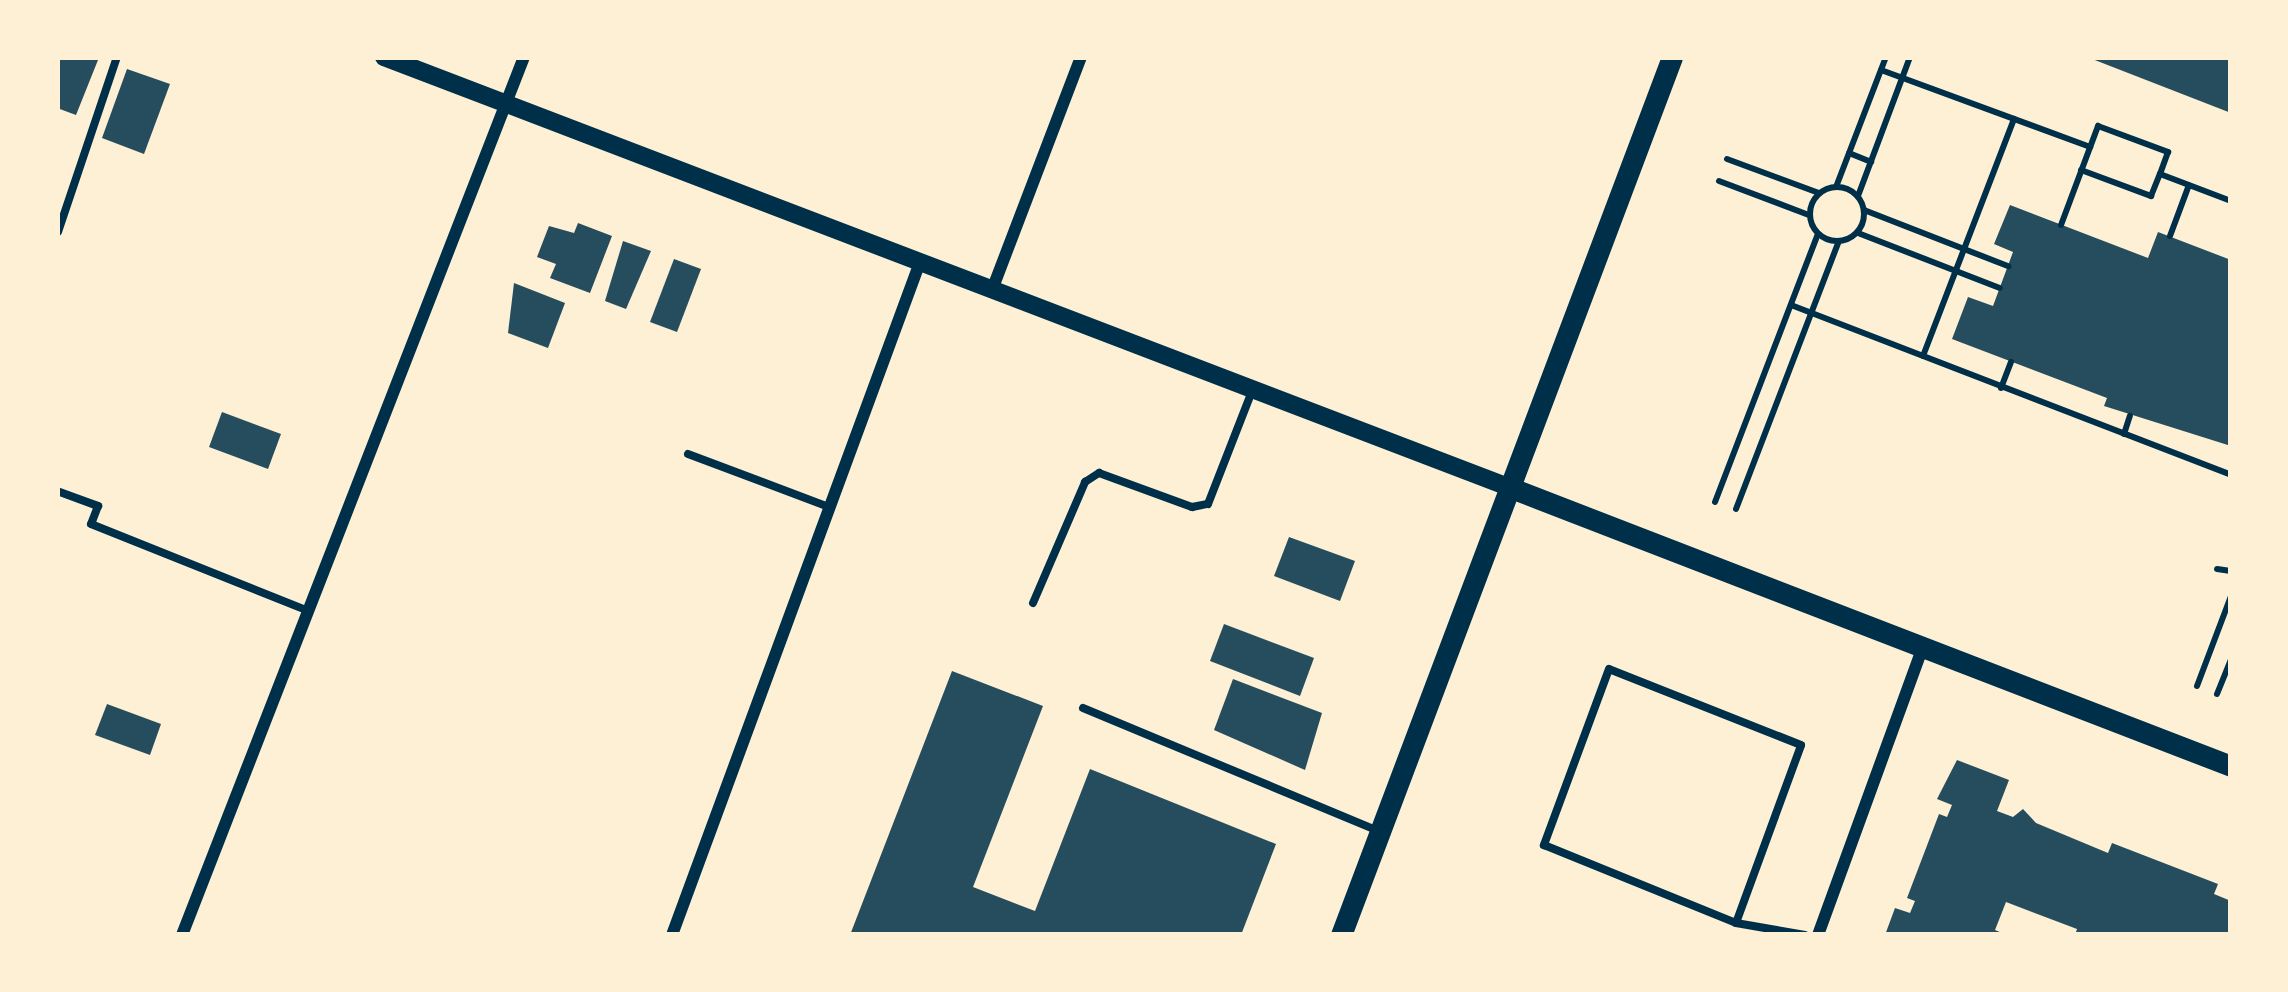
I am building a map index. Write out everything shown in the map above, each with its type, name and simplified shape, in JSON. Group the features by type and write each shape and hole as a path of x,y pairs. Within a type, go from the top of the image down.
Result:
{"main road":[{"path":"1341,935 1672,57"},
{"path":"1511,488 2231,766"}],"street":[{"path":"384,57 1511,488"},
{"path":"182,935 524,57"},
{"path":"992,290 1081,57"},
{"path":"673,935 920,262"},
{"path":"1817,935 1922,649"}],"lane":[{"path":"58,232 117,57"},
{"path":"1033,603 1084,482 1099,472 1192,507 1208,504 1252,389"},
{"path":"688,454 830,507"},
{"path":"57,491 98,506 91,524 308,611"},
{"path":"1736,923 1801,746 1609,669 1544,845 1736,923 1805,935"},
{"path":"1083,708 1380,831"}],"path":[{"path":"1836,187 1886,57"},
{"path":"1857,233 1864,210 1858,196 1910,57"},
{"path":"1881,70 2090,147"},
{"path":"1923,358 2014,118"},
{"path":"2062,225 2081,170 2098,126 2168,152 2152,196 2081,170"},
{"path":"1849,153 1871,162"},
{"path":"1727,159 1819,194"},
{"path":"2160,174 2231,202"},
{"path":"1719,181 1809,215 1818,234 1839,241 1857,233 2000,288"},
{"path":"2170,236 2189,185"},
{"path":"1809,215 1819,194 1836,187 1858,196"},
{"path":"1864,210 2008,266"},
{"path":"1715,502 1818,234"},
{"path":"1736,509 1839,241"},
{"path":"1805,268 1825,276"},
{"path":"1791,305 2231,475"},
{"path":"1773,351 1793,359"},
{"path":"2001,388 2011,362"},
{"path":"2124,434 2130,416"},
{"path":"2217,569 2231,571"},
{"path":"2197,686 2231,596"},
{"path":"2217,694 2231,658"}],"building":[{"path":"58,57 98,60 76,115 57,108"},
{"path":"2087,57 2231,57 2231,113"},
{"path":"127,69 170,84 144,154 102,138"},
{"path":"2010,205 2148,258 2158,232 2231,260 2231,446 2104,406 2107,398 1952,339 1968,297 1993,306 2013,252 1994,244"},
{"path":"578,223 612,236 590,293 550,278 556,264 537,257 549,226 574,233"},
{"path":"623,241 651,251 626,309 605,301"},
{"path":"674,259 701,269 677,332 650,322"},
{"path":"514,283 565,303 548,348 508,333"},
{"path":"222,412 281,434 268,469 209,447"},
{"path":"1289,537 1355,561 1340,601 1274,576"},
{"path":"1224,624 1314,658 1300,696 1210,661"},
{"path":"952,671 1043,706 973,887 1035,911 1090,769 1276,844 1241,935 850,935"},
{"path":"1233,679 1322,713 1305,770 1214,730"},
{"path":"107,704 161,724 150,755 95,735"},
{"path":"1957,760 2009,780 1997,811 2013,817 2023,809 2036,823 2108,853 2112,843 2218,884 2214,894 2231,901 2231,935 2075,935 2077,929 2006,902 1995,930 2007,935 1885,935 1895,908 1910,913 1915,901 1907,898 1939,814 1947,817 1952,805 1937,799"}]}
